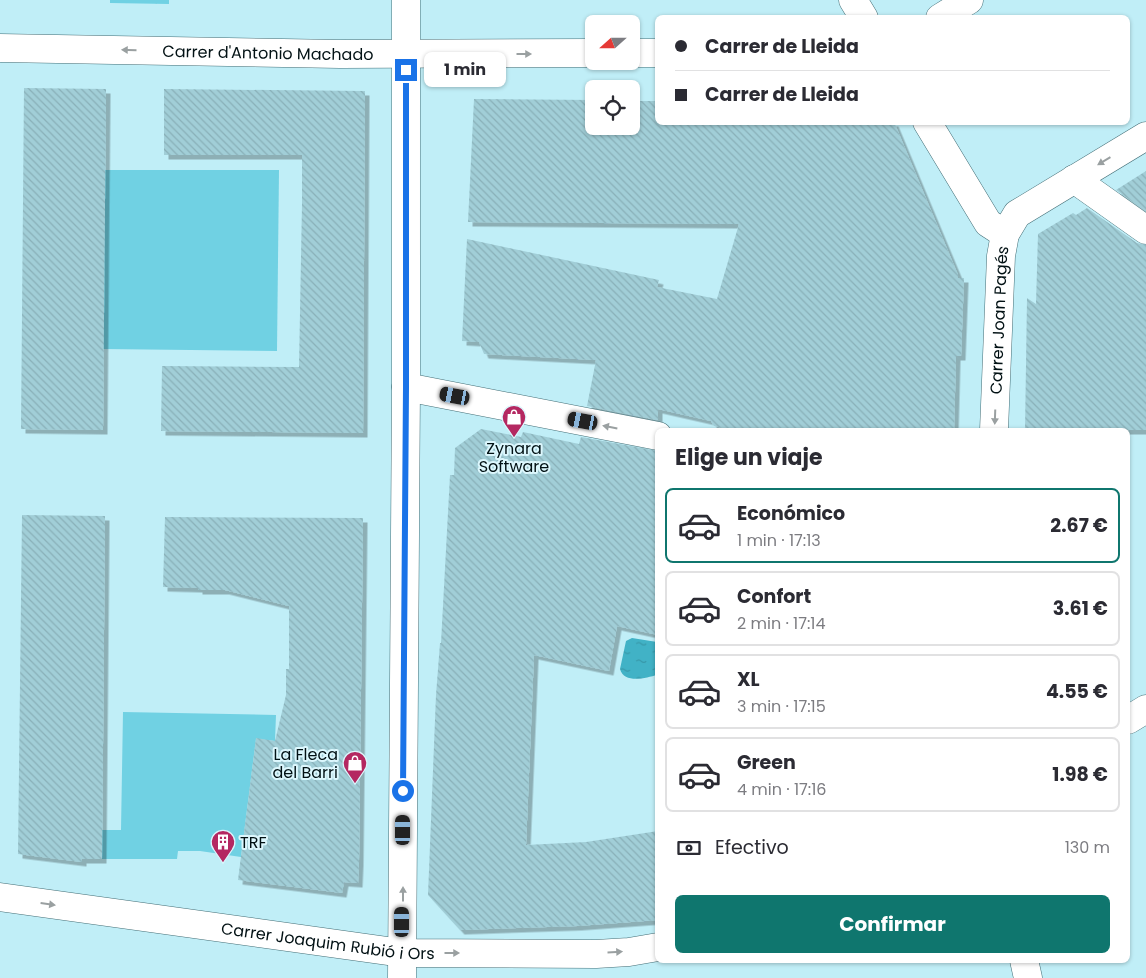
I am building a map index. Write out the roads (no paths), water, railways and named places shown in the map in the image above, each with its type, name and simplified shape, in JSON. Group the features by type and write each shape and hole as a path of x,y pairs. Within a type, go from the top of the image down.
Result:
{"street":[{"path":"402,966 406,387 406,0"},
{"path":"853,0 862,15"},
{"path":"945,15 969,0"},
{"name":"Carrer d'Antonio Machado","path":"0,48 406,54 585,53"},
{"path":"640,53 655,53"},
{"path":"929,125 988,223 1011,224 1074,179 1146,136"},
{"path":"1074,179 1146,230"},
{"name":"Carrer Joan Pagés","path":"994,428 1001,256 1011,224"},
{"path":"406,387 655,435"},
{"path":"1130,719 1146,709"},
{"name":"Carrer Joaquim Rubió i Ors","path":"0,897 402,966 629,952 655,948"},
{"path":"1025,963 1028,978"}],"water":[{"path":"632,638 655,642 655,675 636,679 622,674 620,669 626,641"}],"place":[{"name":"Zynara Software","path":"514,438"},
{"name":"La Fleca del Barri","path":"355,784"},
{"name":"TRF","path":"223,863"}]}
